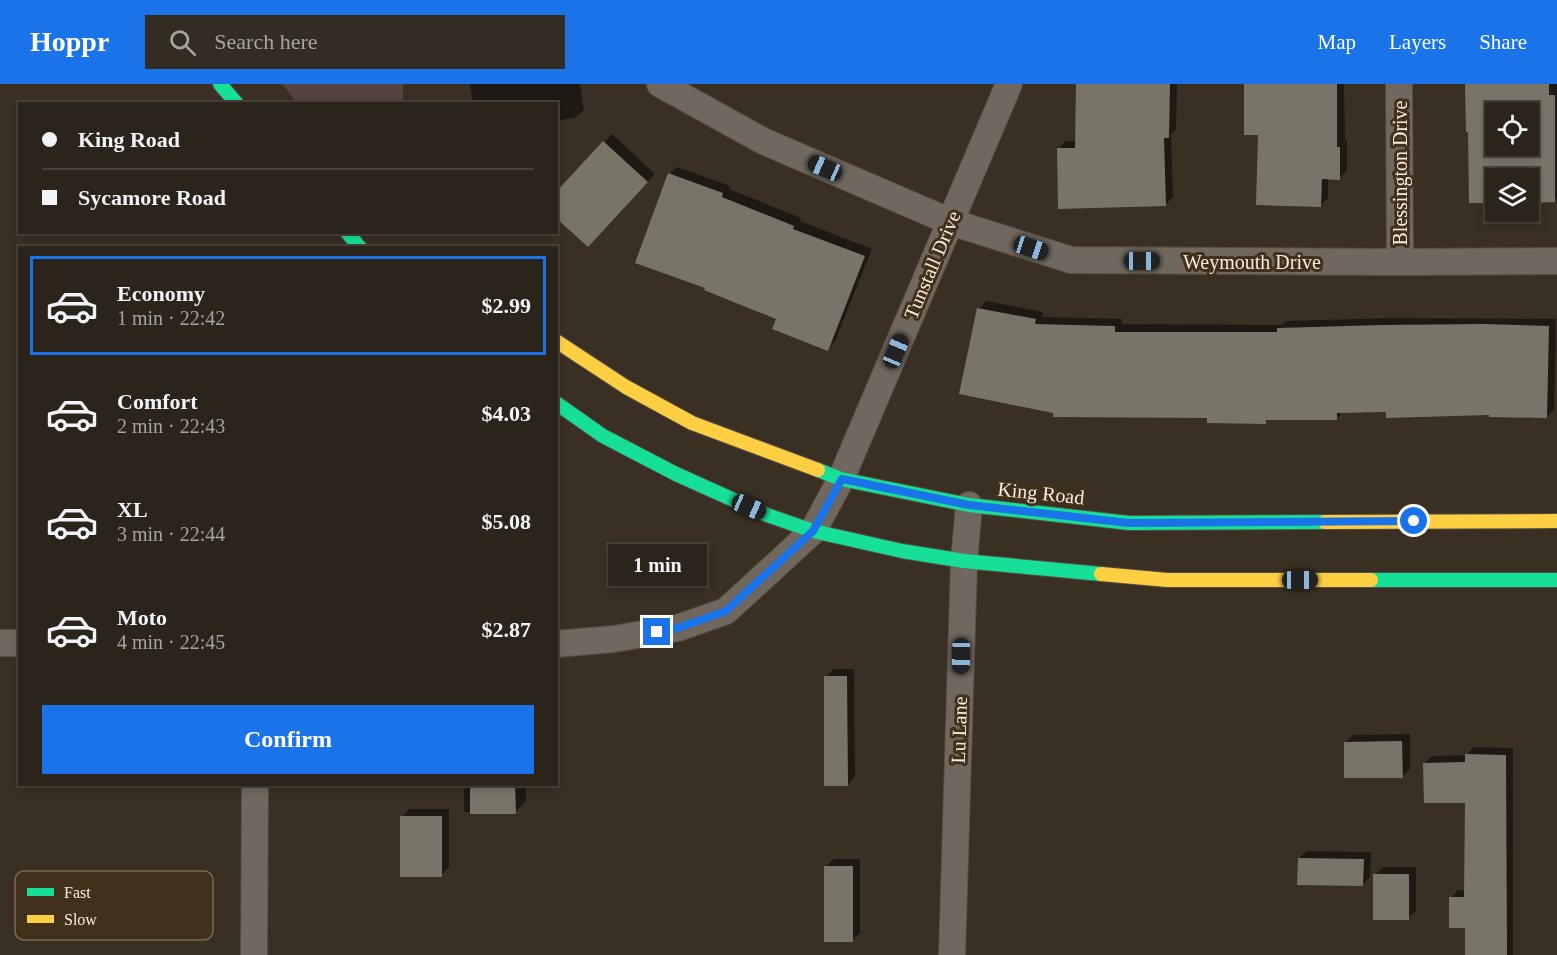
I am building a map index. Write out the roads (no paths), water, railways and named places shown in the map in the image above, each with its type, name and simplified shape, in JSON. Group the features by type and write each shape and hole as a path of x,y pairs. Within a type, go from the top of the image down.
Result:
{"street":[{"path":"220,84 235,102"},
{"name":"Weymouth Drive","path":"660,84 763,141 951,222 1071,260 1557,261"},
{"name":"Tunstall Drive","path":"558,644 614,639 678,628 726,611 813,531 842,479 1009,84"},
{"name":"Blessington Drive","path":"1399,84 1400,262"},
{"path":"349,234 358,246"},
{"name":"King Road","path":"558,342 626,387 692,423 842,479 969,505 1129,523 1557,521"},
{"path":"558,404 603,436 676,474 767,515 813,531 902,551 964,561 1167,580 1557,580"},
{"name":"Lu Lane","path":"952,955 964,561 969,505"},
{"path":"0,643 18,643"},
{"path":"254,955 255,786"}]}
